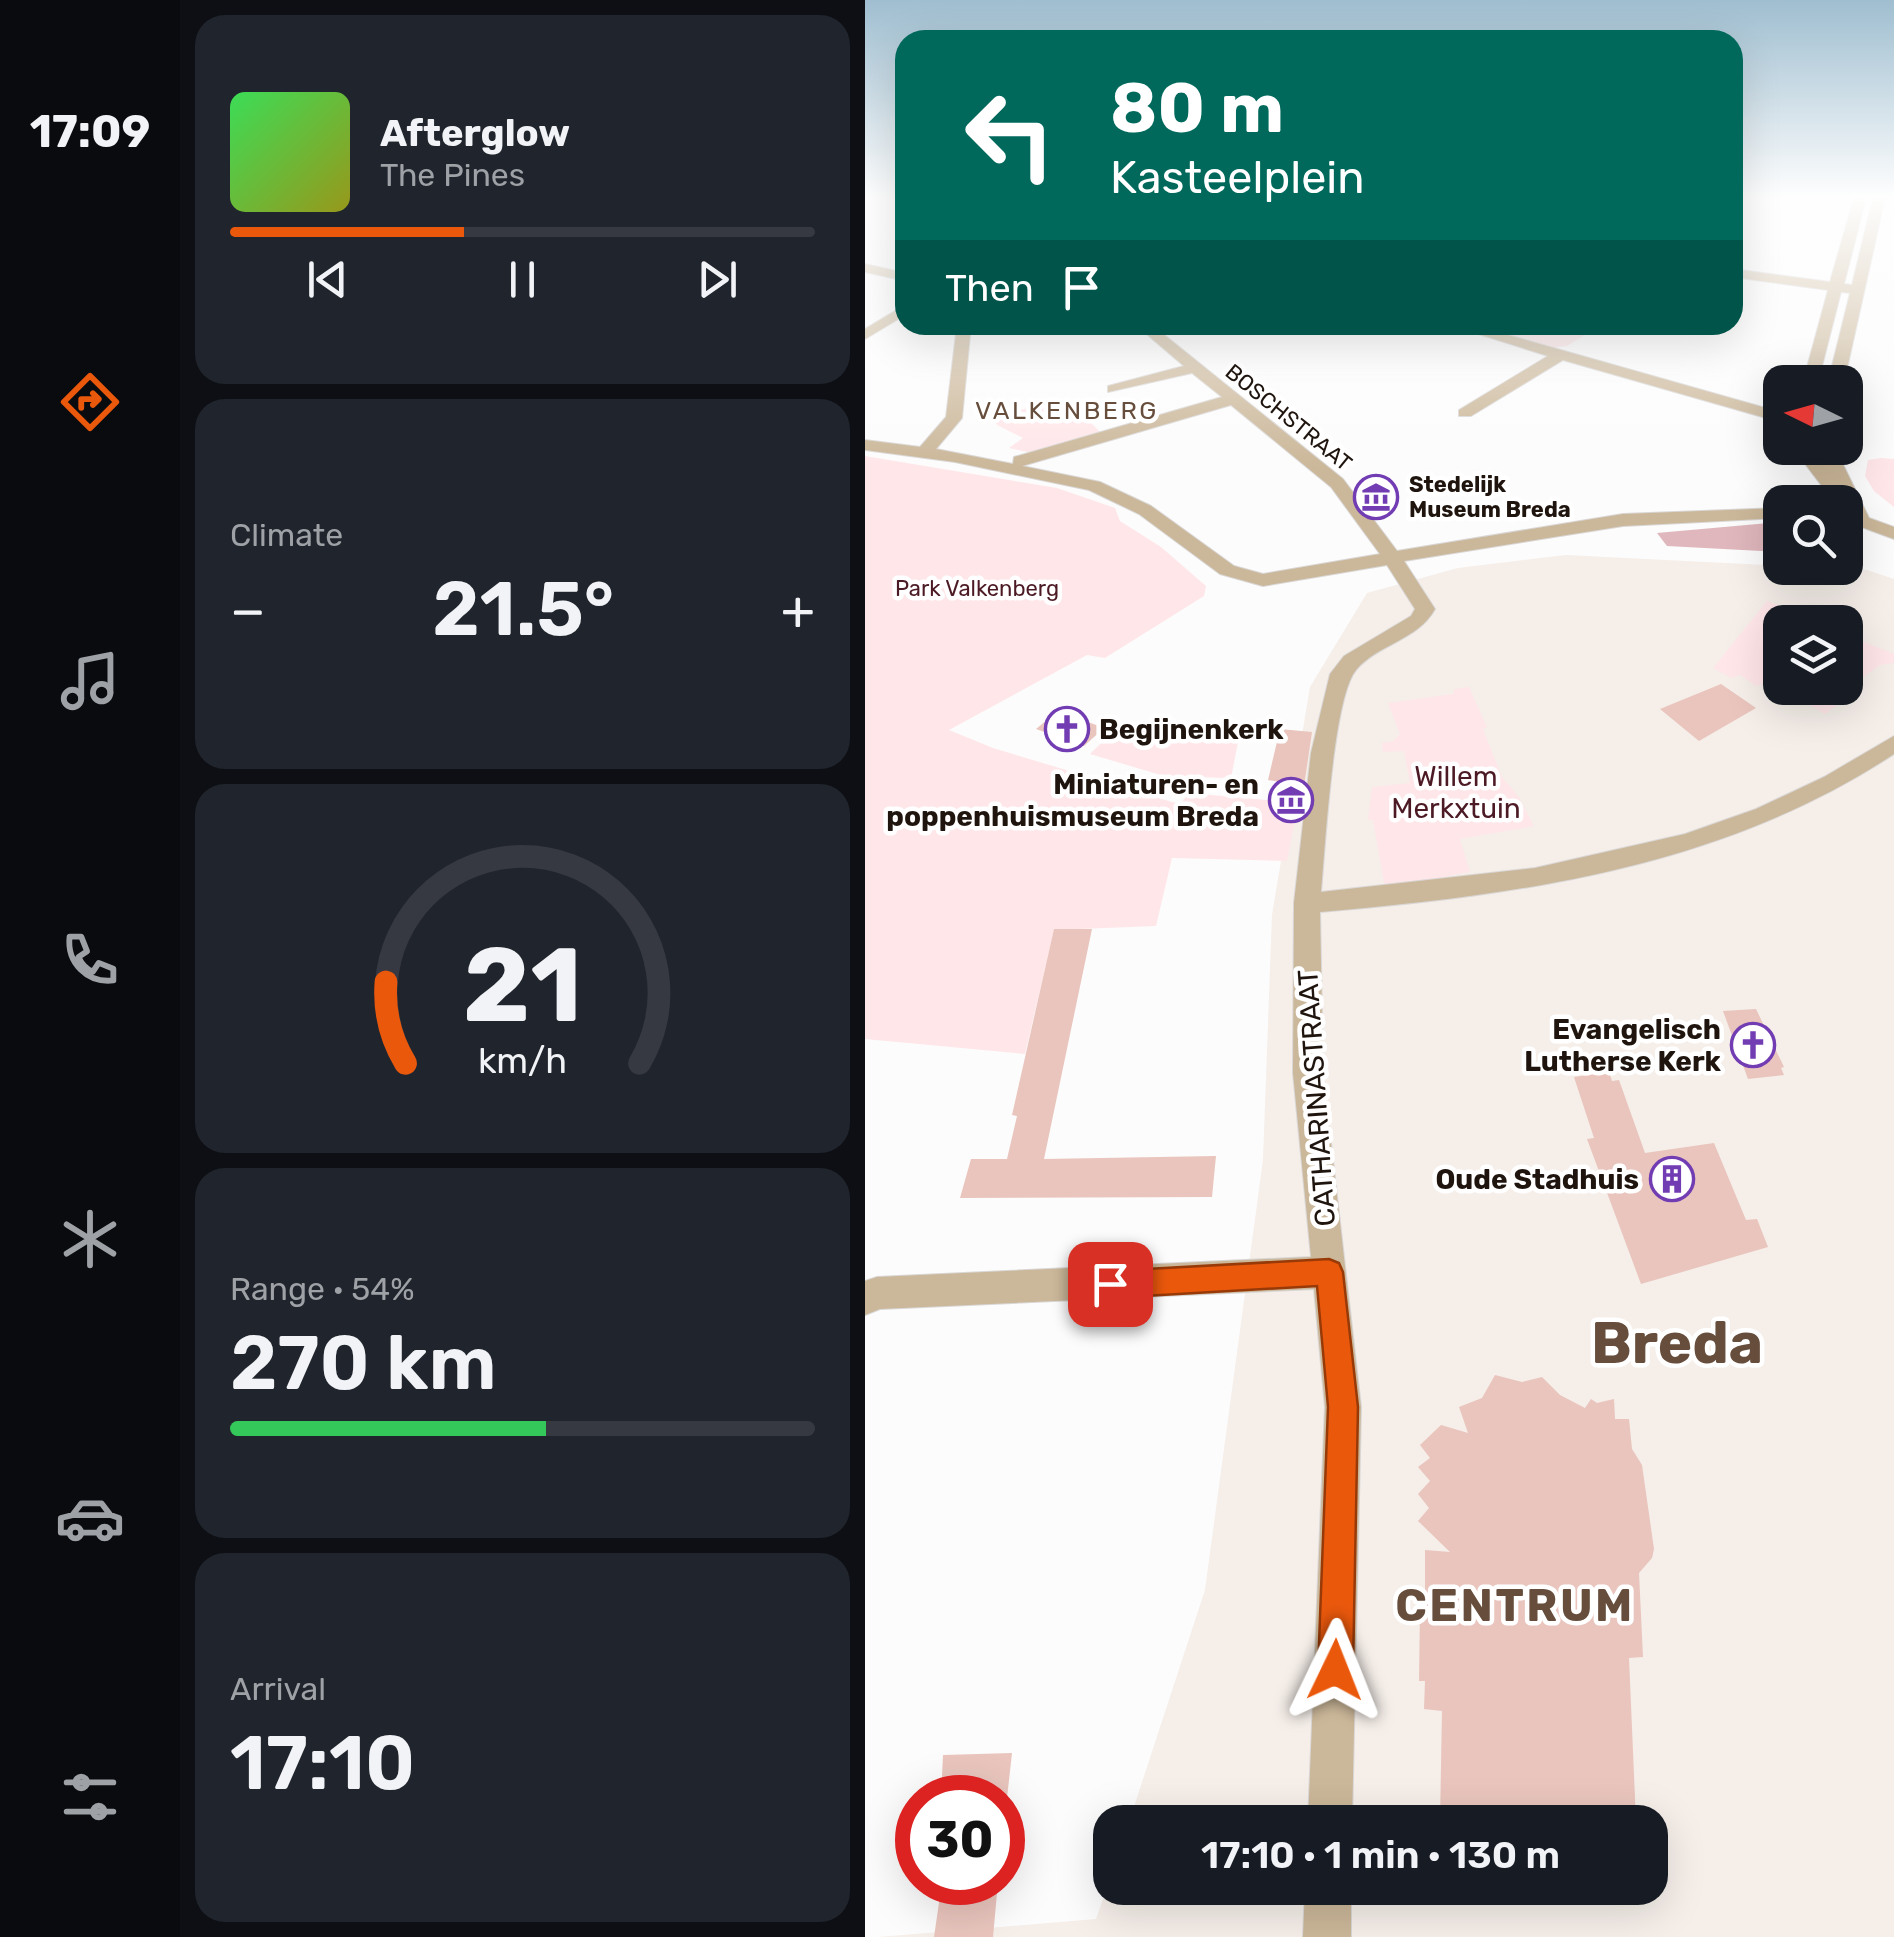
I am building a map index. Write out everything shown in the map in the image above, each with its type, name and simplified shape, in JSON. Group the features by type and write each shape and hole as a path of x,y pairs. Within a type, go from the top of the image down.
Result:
{"street":[{"path":"1814,365 1834,288"},
{"path":"1840,365 1859,290 1849,288"},
{"path":"865,316 895,297"},
{"path":"865,334 895,315"},
{"path":"930,447 954,418 963,335"},
{"name":"BOSCHSTRAAT","path":"1155,335 1337,483 1393,557 1425,612"},
{"path":"1493,335 1763,411"},
{"path":"1465,413 1562,354"},
{"path":"1114,389 1193,368"},
{"path":"1021,460 1233,400"},
{"path":"865,435 1021,460 1096,479 1138,494 1238,565 1283,578"},
{"path":"865,445 930,447 1094,486 1145,510 1227,570 1254,579 1283,578 1587,528 1763,514"},
{"path":"1863,525 1894,533"},
{"path":"1863,529 1894,544"},
{"name":"CATHARINASTRAAT","path":"1332,1805 1343,1424 1308,1072 1307,903 1321,771 1338,679 1352,661 1419,620 1425,612"},
{"path":"1307,903 1388,897 1545,876 1726,830 1797,804 1894,743"},
{"path":"865,1299 877,1293 1329,1272"},
{"path":"1327,1937 1328,1905"}],"shaded area":[{"path":"1763,524 1763,551 1667,546 1657,533"},
{"path":"1566,555 1763,565 1763,585 1863,585 1863,570 1894,579 1894,1937 879,1937 1096,1919 1101,1905 1668,1905 1668,1805 1135,1805 1205,1590 1263,1160 1272,915 1310,687 1367,593 1458,568"}],"green space":[{"path":"1504,335 1584,335 1567,346 1551,348"},
{"path":"1068,399 1102,434 1036,454 1009,448 1023,438 997,425 995,421 1004,419 1001,414"},
{"name":"Park Valkenberg","path":"865,456 1057,488 1115,508 1120,521 1161,547 1206,586 1204,596 1105,658 1087,655 949,730 993,748 1172,802 1181,803 1189,793 1298,803 1287,861 1172,858 1156,926 1054,930 1025,1054 865,1039"},
{"path":"1894,459 1894,507 1874,491 1865,476 1868,460"},
{"path":"1763,606 1763,684 1756,686 1740,675 1731,678 1713,668"},
{"path":"1863,641 1894,654 1894,663 1880,665 1863,677"},
{"name":"Willem Merkxtuin","path":"1469,687 1487,727 1483,729 1502,777 1518,796 1534,826 1460,839 1470,872 1385,888 1373,820 1368,820 1372,787 1410,783 1404,751 1383,752 1382,743 1393,741 1400,734 1388,703 1453,694 1455,689"},
{"path":"1809,705 1837,705 1825,714"},
{"path":"1122,723 1239,737 1231,778 1164,776 1090,754"}],"building":[{"path":"1133,401 1147,415 1122,422 1108,407"},
{"path":"1721,684 1756,708 1699,741 1660,709"},
{"name":"Begijnenkerk","path":"1058,711 1104,728 1084,746 1036,729"},
{"path":"1280,729 1312,732 1304,786 1268,780"},
{"path":"1054,929 1092,929 1044,1159 1216,1156 1212,1197 960,1198 971,1159 1007,1159 1017,1116 1012,1115"},
{"name":"Evangelisch Lutherse Kerk","path":"1756,1009 1784,1067 1784,1075 1748,1079 1723,1011"},
{"name":"Oude Stadhuis","path":"1609,1072 1612,1081 1619,1080 1645,1153 1714,1143 1746,1220 1757,1219 1768,1247 1641,1284 1587,1139 1594,1138 1574,1077"},
{"path":"1495,1375 1522,1382 1542,1377 1560,1395 1585,1408 1591,1399 1597,1403 1614,1399 1615,1419 1629,1419 1632,1449 1642,1465 1654,1549 1652,1558 1639,1573 1643,1657 1629,1658 1635,1805 1440,1805 1442,1711 1424,1709 1425,1681 1419,1681 1420,1610 1425,1610 1425,1550 1450,1552 1418,1521 1429,1508 1418,1494 1430,1481 1418,1467 1430,1458 1420,1445 1441,1425 1468,1433 1459,1407 1482,1398"},
{"path":"1012,1753 1010,1775 942,1775 943,1755"},
{"path":"939,1905 996,1905 993,1937 934,1937"}],"place":[{"name":"Stedelijk Museum Breda","path":"1376,497"},
{"name":"Begijnenkerk","path":"1067,729"},
{"name":"Miniaturen- en poppenhuismuseum Breda","path":"1291,800"},
{"name":"Evangelisch Lutherse Kerk","path":"1753,1045"},
{"name":"Oude Stadhuis","path":"1672,1179"}],"district":[{"name":"VALKENBERG","path":"1067,410"},
{"name":"Breda","path":"1677,1343"},
{"name":"CENTRUM","path":"1515,1605"}],"route":[{"path":"1110,1284 1329,1272 1343,1407 1335,1670"}]}
